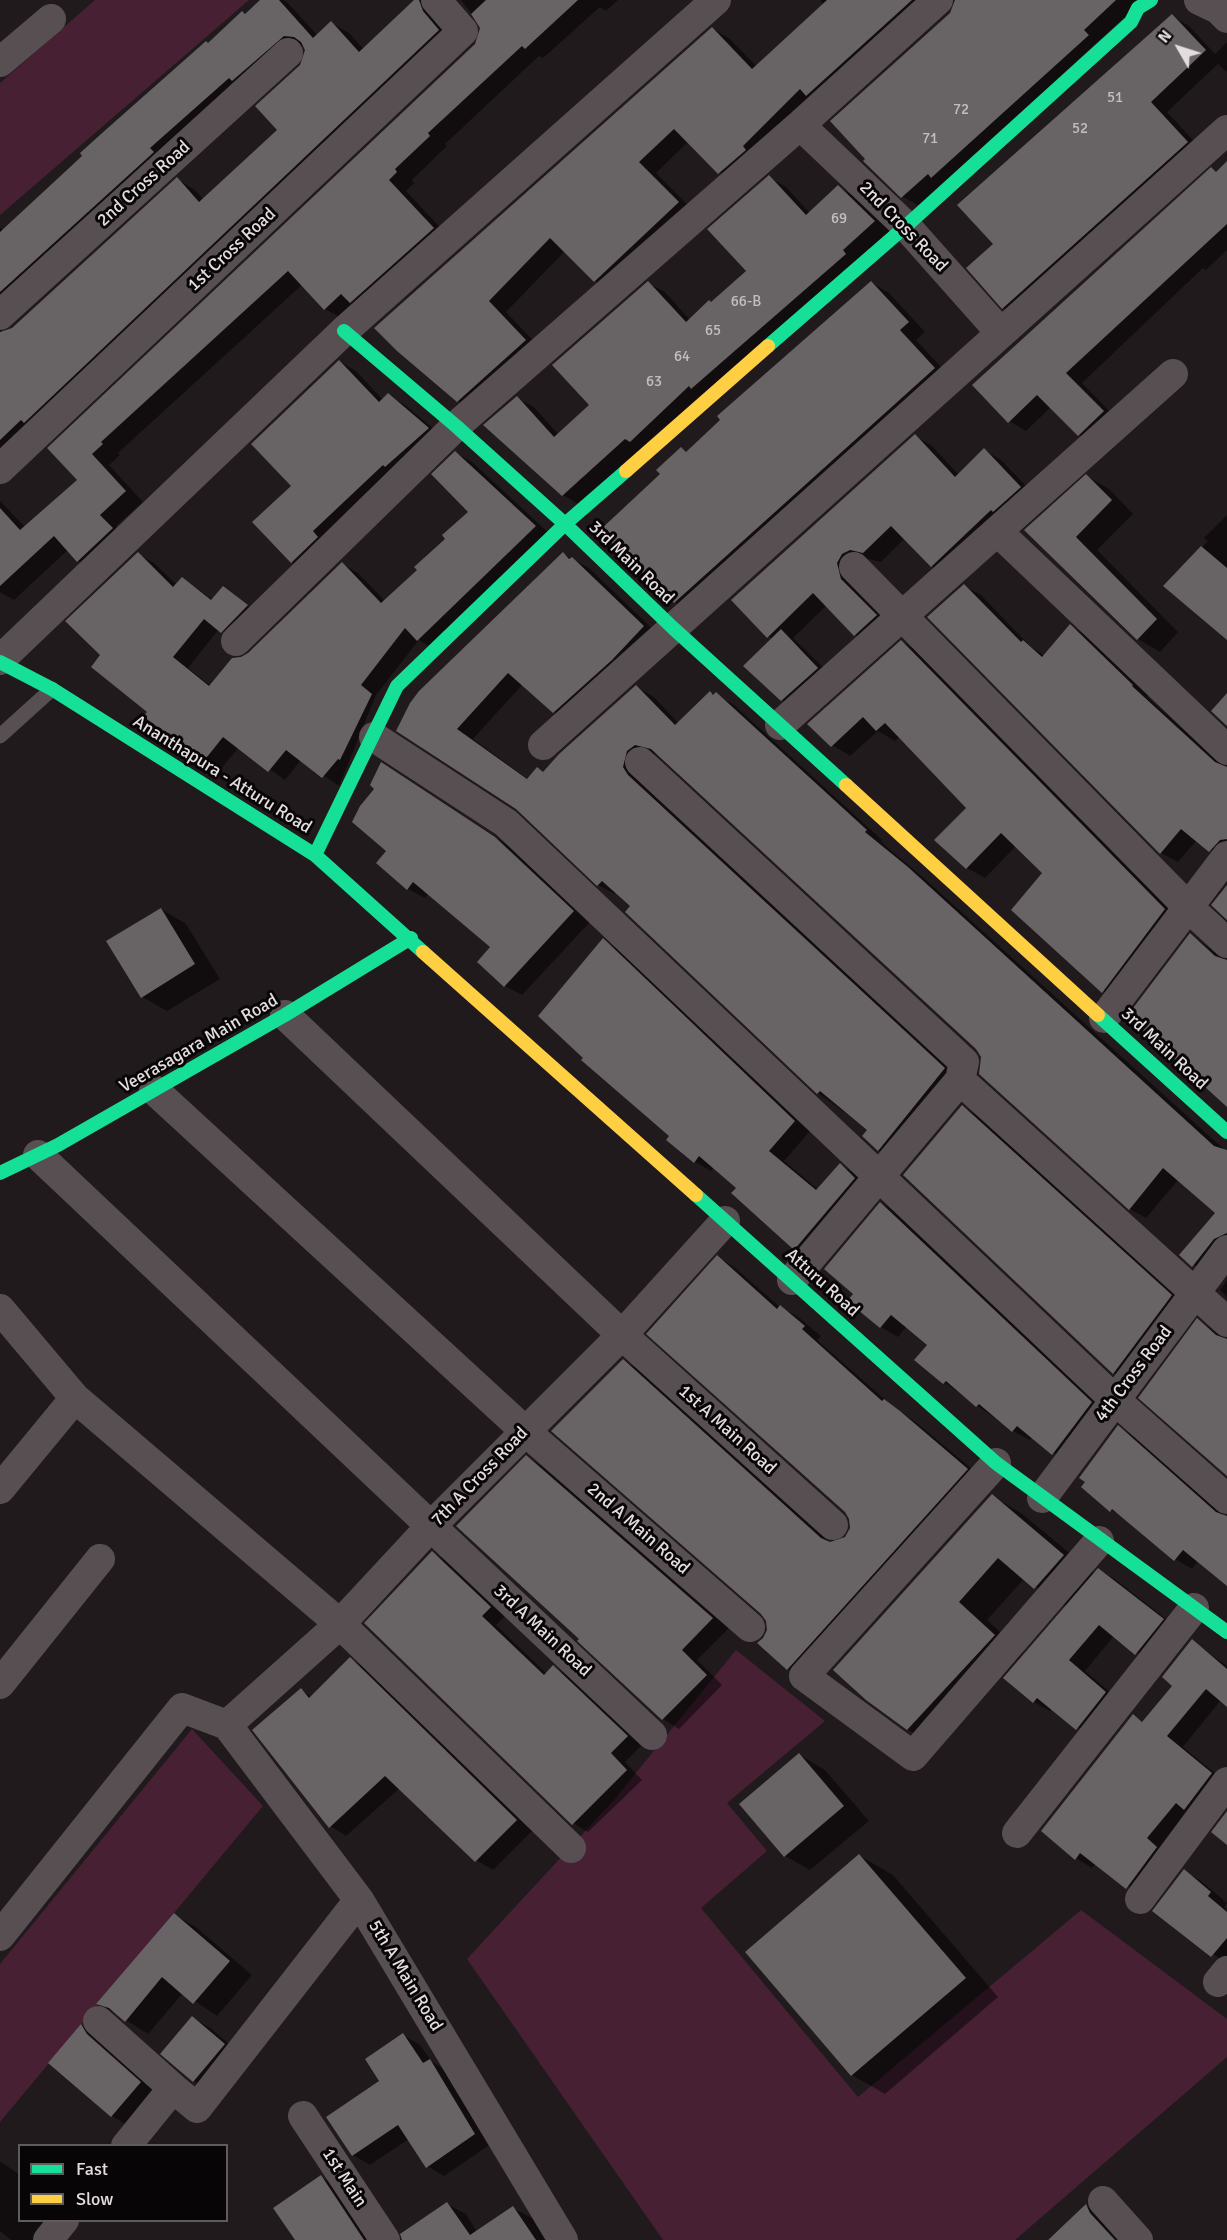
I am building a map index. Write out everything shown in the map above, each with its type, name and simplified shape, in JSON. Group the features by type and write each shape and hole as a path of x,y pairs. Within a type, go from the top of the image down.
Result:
{"street":[{"name":"1st Cross Road","path":"0,470 463,30 436,0"},
{"path":"0,661 344,331 716,0"},
{"path":"236,641 456,426 800,125 938,0"},
{"path":"1199,0 1218,9 1227,18"},
{"path":"315,855 397,686 565,524 906,226 1131,22 1139,3"},
{"path":"0,62 51,19"},
{"name":"2nd Cross Road","path":"0,315 288,53"},
{"name":"2nd Cross Road","path":"800,125 906,226 1001,333"},
{"path":"543,745 1227,130"},
{"path":"344,331 456,426 565,524"},
{"path":"780,725 1173,374"},
{"name":"3rd Main Road","path":"565,524 673,628 1227,1132"},
{"path":"997,531 1227,750"},
{"path":"854,567 900,617 1188,907 1227,943"},
{"name":"Ananthapura - Atturu Road","path":"0,661 52,689 315,855 411,938"},
{"path":"374,737 506,823 1115,1400 1227,1499"},
{"path":"640,762 964,1062 960,1080 792,1280"},
{"path":"1104,1018 1227,856"},
{"name":"Veerasagara Main Road","path":"0,1173 38,1155 154,1090 285,1015 411,938"},
{"name":"Atturu Road","path":"411,938 996,1463 1099,1541 1227,1632"},
{"name":"1st A Main Road","path":"285,1015 622,1335 832,1525"},
{"path":"960,1080 1227,1322"},
{"name":"2nd A Main Road","path":"154,1090 525,1431 750,1627"},
{"name":"3rd A Main Road","path":"38,1155 652,1735"},
{"name":"7th A Cross Road","path":"227,1725 340,1624 431,1526 622,1335 725,1221"},
{"name":"4th Cross Road","path":"1042,1498 1227,1250"},
{"path":"0,1309 75,1398 340,1624 571,1848"},
{"path":"0,1489 75,1398"},
{"path":"996,1463 804,1676 913,1756 1099,1541"},
{"path":"0,1684 100,1558"},
{"path":"1017,1833 1194,1608"},
{"path":"0,1936 182,1708 227,1725"},
{"name":"5th A Main Road","path":"227,1725 359,1900 563,2240"},
{"path":"1140,1899 1227,1782"},
{"path":"98,2021 197,2108 359,1900"},
{"path":"127,2144 173,2088"},
{"name":"1st Main","path":"303,2116 385,2240"},
{"path":"1103,2201 1138,2240"},
{"path":"48,2240 62,2222"}],"lane":[{"path":"0,736 52,689"}],"shaded area":[{"path":"95,0 249,0 0,215 0,83"},
{"path":"736,1650 825,1721 727,1803 767,1851 701,1908 858,2097 1081,1910 1227,2019 1227,2057 1015,2240 663,2240 467,1959 613,1801"},
{"path":"192,1729 263,1806 0,2122 0,1964"}],"building":[{"path":"260,0 279,0 313,38 331,21 359,52 414,0 419,0 423,11 439,30 24,423 21,420 0,440 0,332 12,328 177,177 199,202 277,130 255,106 300,65 305,50 301,42 294,37 284,36 232,81 229,78 150,148 154,152 0,292 0,232 82,156 80,153 101,134 206,41 208,43 242,11 245,14"},
{"path":"486,0 578,0 525,49 522,46 428,133 430,136 395,169 397,172 389,180 434,228 350,303 341,294 324,310 288,271 101,442 103,444 92,454 126,491 100,515 113,528 77,562 54,536 0,586 0,508 20,530 77,480 47,448 475,44 480,28 471,14"},
{"path":"827,0 912,0 806,96 800,89 743,146 746,150 718,174 674,129 639,162 679,202 594,282 550,238 489,301 526,340 457,402 397,351 374,328 712,27 752,69"},
{"path":"955,0 1116,0 1084,30 1089,35 931,178 928,174 901,198 863,161 865,159 830,121 950,13"},
{"path":"1172,14 1206,50 1151,102 1188,142 1002,309 966,268 993,244 957,205"},
{"path":"1227,161 1227,224 1066,373 1104,411 1078,436 1037,395 1008,423 972,385 1211,167 1216,172"},
{"path":"769,175 806,215 838,185 875,221 843,250 846,254 691,389 689,386 630,442 625,439 562,496 483,425 517,396 554,437 589,405 552,365 648,281 686,322 709,300 711,302 746,271 707,229"},
{"path":"871,281 909,322 900,330 935,368 674,603 599,531 660,474 656,470 681,447 686,452 720,420 717,416"},
{"path":"339,360 379,402 388,393 429,428 385,467 383,465 313,531 318,537 291,563 252,522 291,486 251,444"},
{"path":"915,434 955,477 984,448 1021,487 993,512 991,510 931,567 891,526 863,553 850,550 842,554 837,563 841,579 877,615 854,636 813,593 767,638 731,600"},
{"path":"455,451 536,526 417,641 405,628 361,685 372,694 340,760 338,759 322,778 286,750 268,772 223,737 203,762 143,716 147,712 91,667 100,655 65,621 138,552 173,587 182,577 211,600 223,586 248,605 221,633 204,619 173,657 209,686 232,658 248,653 342,562 381,603 417,570 414,567 445,539 442,535 468,512 431,474"},
{"path":"1086,474 1112,500 1076,537 1157,619 1137,640 1024,530"},
{"path":"1201,546 1227,568 1227,640 1163,586"},
{"path":"563,552 569,559 572,557 644,626 612,660 553,713 508,673 457,729 527,779 537,767 543,772 559,754 636,685 675,725 710,691 713,695 716,692 867,830 865,832 908,867 1214,1146 1227,1150 1227,1233 1214,1239 1192,1267 1179,1255 1215,1213 1163,1168 1129,1210 979,1074 981,1057 976,1049 651,749 635,745 627,751 623,767 628,775 945,1068 878,1151 862,1136 867,1130 820,1091 817,1094 625,912 630,906 602,881 597,886 516,809 396,731 410,703 419,691"},
{"path":"964,584 1021,642 1023,640 1042,657 1070,624 1132,686 1215,762 1227,767 1227,839 1220,840 1209,852 1181,829 1160,854 927,617"},
{"path":"781,629 818,668 781,701 743,666"},
{"path":"901,640 1165,909 1102,993 1011,910 1042,873 1001,833 966,869 934,840 966,808 885,723 876,731 863,717 831,747 807,724"},
{"path":"1227,693 1227,726 1211,711"},
{"path":"381,762 495,837 574,911 504,987 477,962 490,947 413,882 407,890 376,863 386,851 352,822 360,806 374,789 370,785"},
{"path":"1227,885 1227,920 1211,905"},
{"path":"161,908 195,964 141,998 106,941"},
{"path":"1190,933 1215,956 1227,960 1227,1107 1127,1016"},
{"path":"603,938 795,1121 769,1151 816,1190 840,1163 855,1178 794,1250 731,1193 736,1188 699,1156 694,1163 666,1140 669,1136 581,1060 583,1058 538,1016"},
{"path":"962,1105 1172,1295 1113,1374 903,1175"},
{"path":"880,1202 1092,1402 1052,1455 1017,1426 1012,1432 979,1404 976,1407 946,1381 943,1384 914,1360 927,1345 891,1315 880,1328 847,1301 853,1294 824,1269"},
{"path":"717,1255 777,1309 780,1305 805,1326 802,1329 882,1401 884,1399 900,1411 968,1469 787,1670 757,1643 767,1630 766,1621 761,1614 551,1431 623,1359 821,1538 830,1542 845,1537 850,1528 845,1512 646,1334"},
{"path":"1197,1318 1216,1335 1227,1339 1227,1476 1138,1398"},
{"path":"1118,1425 1216,1512 1227,1516 1227,1586 1183,1550 1174,1561 1112,1509 1110,1512 1081,1487 1085,1482 1079,1478"},
{"path":"526,1455 713,1618 682,1650 707,1675 662,1720 577,1641 579,1639 456,1526"},
{"path":"992,1494 1064,1555 1034,1589 998,1558 959,1602 995,1635 907,1730 866,1700 833,1670"},
{"path":"432,1551 491,1607 482,1616 544,1675 553,1665 628,1736 611,1753 627,1770 572,1825 364,1623"},
{"path":"1098,1568 1164,1619 1135,1655 1099,1625 1069,1660 1106,1692 1076,1730 1037,1698 1033,1703 1003,1678"},
{"path":"1192,1639 1227,1669 1227,1707 1206,1689 1167,1736 1212,1773 1184,1810 1176,1803 1147,1838 1157,1847 1126,1889 1080,1853 1075,1860 1041,1831 1133,1714 1142,1722 1172,1686 1162,1677"},
{"path":"350,1657 517,1820 475,1862 385,1776 329,1828 252,1730 301,1688 309,1698"},
{"path":"799,1753 844,1806 784,1857 739,1804"},
{"path":"1227,1811 1227,1845 1211,1832"},
{"path":"859,1854 966,1978 851,2076 745,1952"},
{"path":"1184,1869 1211,1892 1208,1896 1227,1912 1227,1938 1211,1957 1152,1911"},
{"path":"174,1913 230,1961 193,2004 162,1977 125,2022 109,2008 96,2004"},
{"path":"192,2016 225,2044 193,2082 160,2054"},
{"path":"81,2024 87,2034 141,2082 111,2117 48,2063"},
{"path":"403,2033 423,2063 430,2059 475,2134 426,2168 398,2125 352,2156 326,2117 379,2081 365,2059"},
{"path":"321,2175 364,2240 295,2240 273,2208"},
{"path":"447,2202 470,2235 513,2206 536,2240 402,2240 400,2234"},
{"path":"1086,2204 1090,2213 1115,2240 1048,2240"}],"traffic: fast":[{"path":"768,346 906,226 1131,22 1138,8 1151,0"},
{"path":"344,331 456,426 565,524 673,628 846,785"},
{"path":"315,855 397,686 565,524 626,471"},
{"path":"0,662 52,689 315,855 423,952"},
{"path":"0,1173 58,1145 285,1015 411,938"},
{"path":"1098,1015 1227,1132"},
{"path":"696,1195 996,1463 1227,1632"}],"traffic: slow":[{"path":"626,471 768,346"},
{"path":"846,785 1098,1015"},
{"path":"423,952 696,1195"}]}
